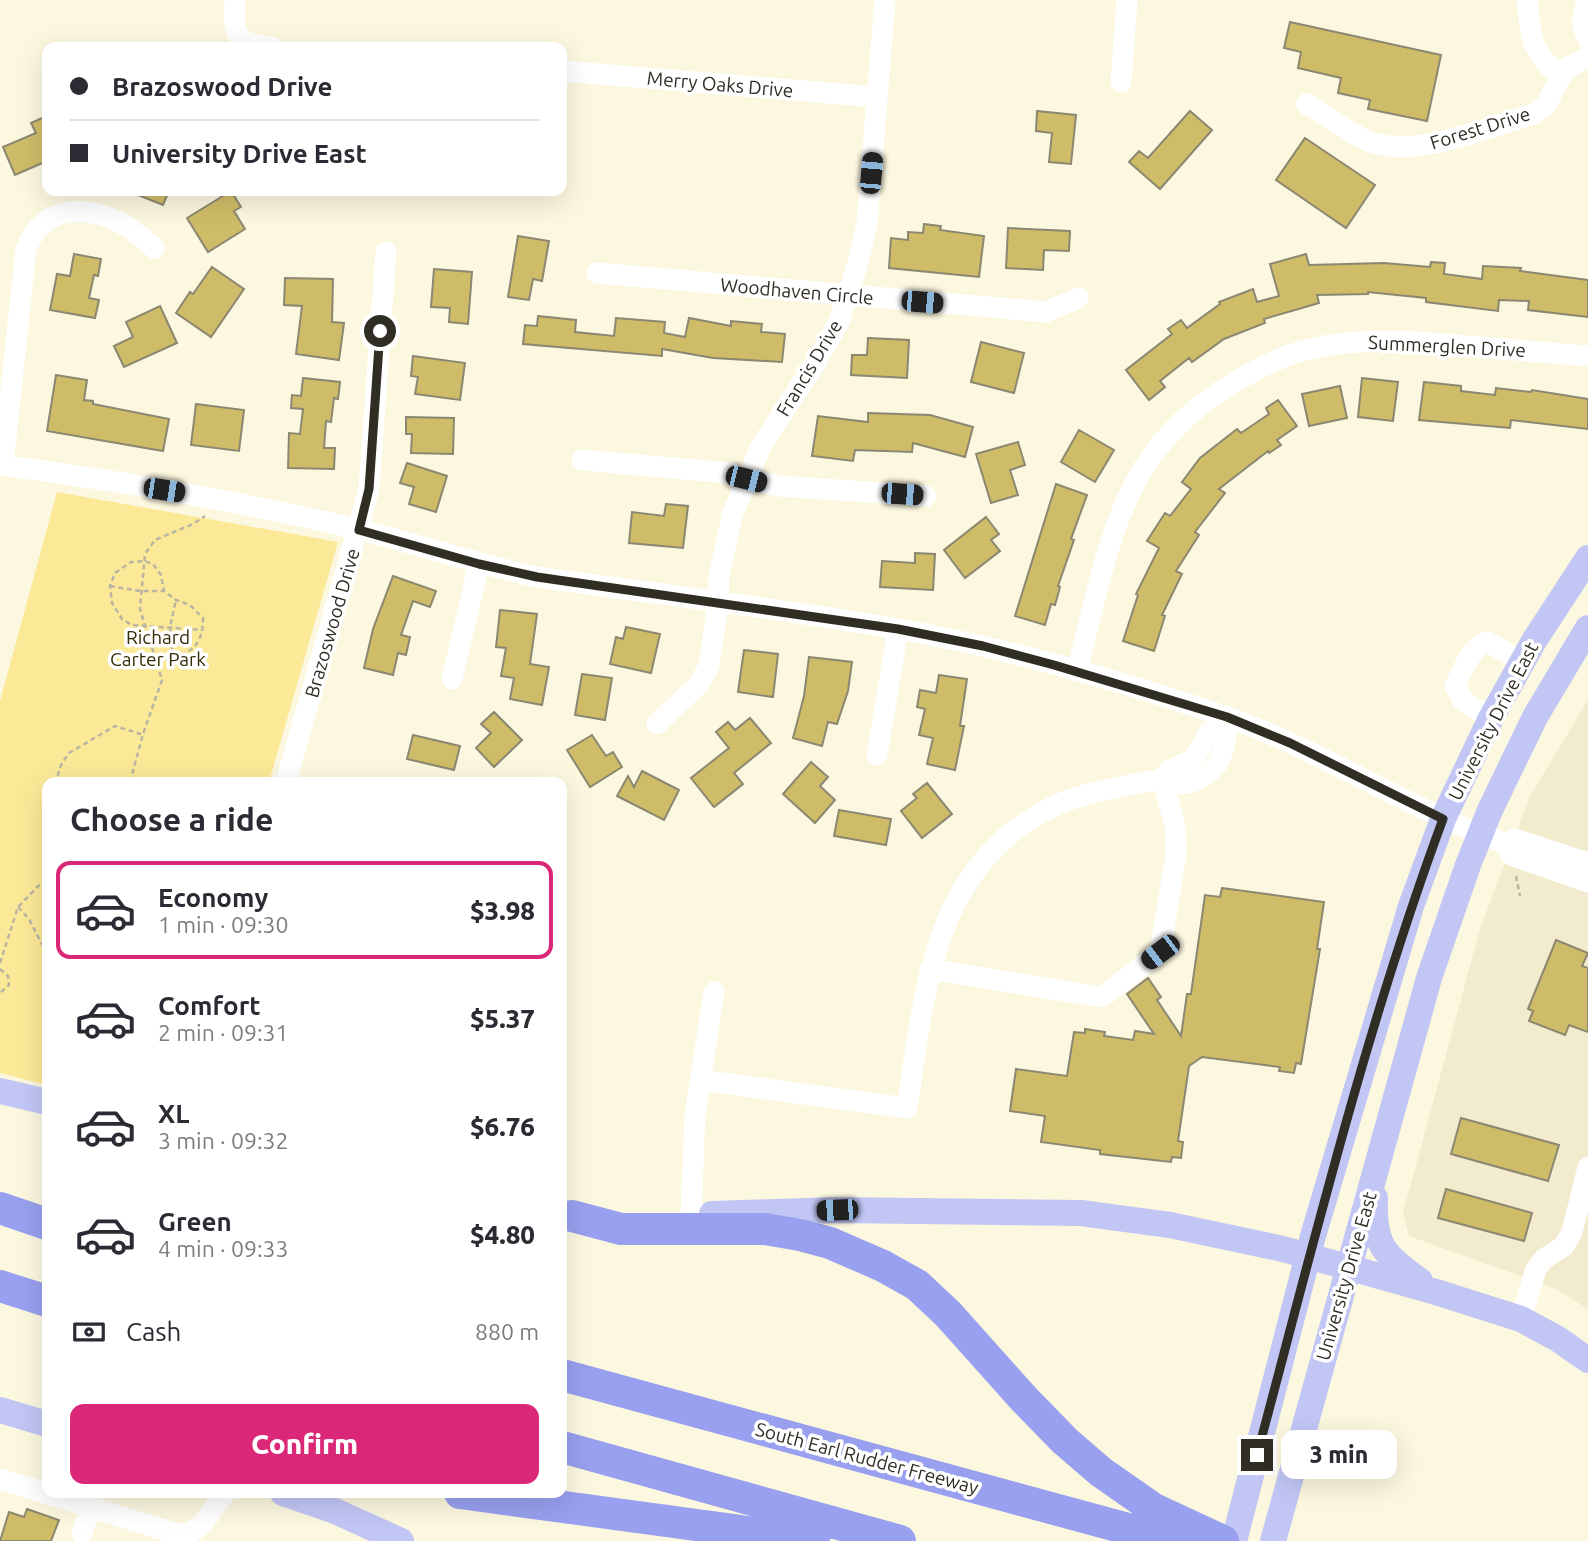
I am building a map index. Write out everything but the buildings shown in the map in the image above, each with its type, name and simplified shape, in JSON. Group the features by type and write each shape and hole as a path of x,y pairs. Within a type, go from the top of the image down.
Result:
{"highway":[{"path":"0,1209 42,1222"},
{"path":"567,1216 621,1229 765,1229 830,1243 883,1266 917,1285 948,1314 1040,1416 1101,1472 1154,1508 1223,1541"},
{"path":"0,1286 42,1299"},
{"name":"South Earl Rudder Freeway","path":"567,1376 1172,1541"},
{"path":"567,1448 900,1541"},
{"path":"497,1498 814,1541"}],"main road":[{"name":"University Drive East","path":"1234,1541 1309,1256 1411,906 1443,819 1491,718 1522,662 1588,558"},
{"name":"University Drive East","path":"1273,1541 1429,978 1479,834 1535,717 1588,628"},
{"path":"0,1091 42,1101"},
{"path":"1376,1165 1375,1225 1379,1242 1393,1260 1436,1292"},
{"path":"567,1216 837,1210 1081,1213 1170,1225 1309,1256 1521,1319 1558,1339 1588,1360"},
{"path":"0,1410 42,1423"},
{"path":"293,1498 366,1534 401,1541"}],"street":[{"path":"235,0 233,27 239,38 245,42"},
{"name":"Francis Drive","path":"657,724 699,684 709,666 713,650 719,575 733,513 761,446 839,322 859,259 867,223 885,0"},
{"path":"1121,82 1127,0"},
{"path":"1527,0 1530,28 1537,53 1560,76"},
{"path":"1587,0 1582,23 1588,40"},
{"name":"Forest Drive","path":"1306,104 1367,140 1405,147 1425,145 1534,114 1546,106 1560,76 1574,63 1588,57"},
{"name":"Merry Oaks Drive","path":"567,71 877,97"},
{"path":"154,248 129,227 98,214 63,213 52,216 32,234 26,249 1,465 228,500 359,530 479,564 537,577 898,629 983,646 1077,671 1227,717 1302,749 1479,834 1507,844 1516,839 1588,863"},
{"name":"Brazoswood Drive","path":"287,777 369,489 386,252"},
{"name":"Woodhaven Circle","path":"597,273 1046,312 1078,298"},
{"name":"Summerglen Drive","path":"1077,671 1112,538 1128,496 1154,452 1179,423 1204,401 1237,379 1280,358 1312,348 1394,339 1588,356"},
{"path":"582,460 730,473 779,486 926,496"},
{"path":"452,679 479,564"},
{"path":"877,755 898,629"},
{"path":"1491,718 1463,701 1455,686 1472,654 1477,646 1488,642 1522,662"},
{"path":"700,1080 907,1108 930,969 951,909 980,864 999,842 1059,803 1082,795 1162,779 1169,771 1191,761 1210,731 1227,717"},
{"path":"930,969 1102,997 1160,952 1176,855 1175,825 1162,779"},
{"path":"1507,844 1511,855 1588,882"},
{"path":"691,1215 693,1138 714,992"},
{"path":"1521,1319 1536,1269 1544,1259 1564,1246 1572,1232 1588,1167"},
{"path":"0,1479 42,1492"},
{"path":"60,1498 177,1535 190,1534 204,1524 215,1498"},
{"path":"79,1538 92,1508"}],"path":[{"path":"131,777 162,680 140,609 145,554 155,540 193,524 228,500"},
{"path":"164,591 161,575 153,564 144,561 131,562 115,573 110,586 112,603 122,619 132,625 203,630"},
{"path":"110,586 140,591 164,591 176,600 190,605 203,618 201,639 190,652 156,661"},
{"path":"173,658 170,627 176,600"},
{"path":"57,777 69,753 115,726 143,734"},
{"path":"1515,871 1520,896"},
{"path":"0,962 18,907 42,882"},
{"path":"18,907 29,919 42,944"},
{"path":"0,969 8,976 9,985 0,993"}],"shaded area":[{"path":"1588,700 1588,1309 1554,1288 1409,1236 1403,1213 1480,929 1530,796"}],"green space":[{"name":"Richard Carter Park","path":"57,492 338,542 270,777 42,777 42,1084 0,1073 0,701"}],"route":[{"path":"380,331 369,489 359,530 479,564 537,577 898,629 983,646 1101,678 1227,717 1290,743 1443,819 1411,906 1336,1157 1257,1455"}]}
